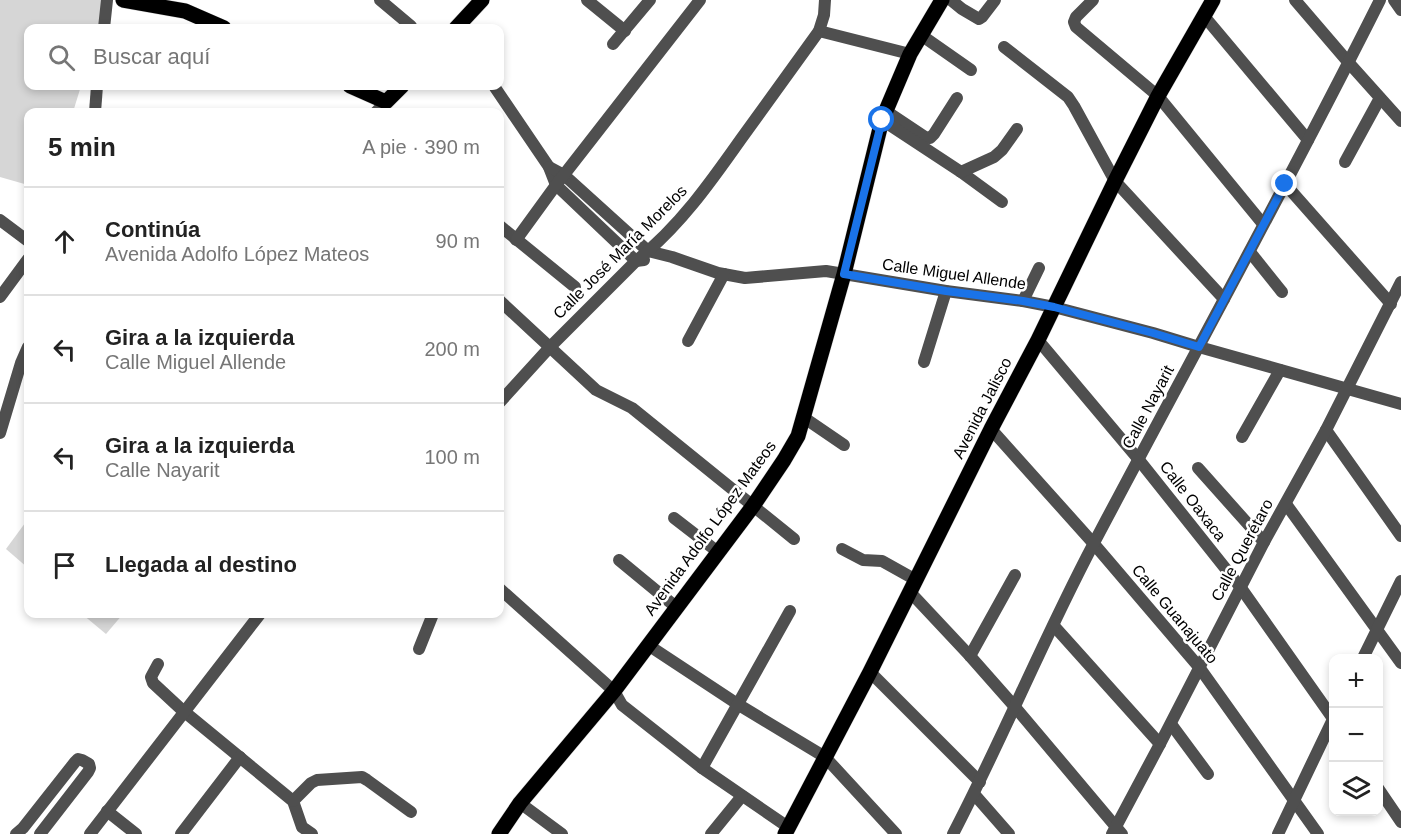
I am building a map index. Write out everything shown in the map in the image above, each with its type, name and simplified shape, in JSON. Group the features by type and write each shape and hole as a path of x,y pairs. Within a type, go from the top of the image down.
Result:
{"main road":[{"path":"123,0 190,5 218,24"},
{"path":"460,24 482,0"},
{"name":"Avenida Adolfo López Mateos","path":"500,834 520,802 614,691 753,506 798,436 844,274 884,115 910,54 942,0"},
{"name":"Avenida Jalisco","path":"787,831 1038,340 1158,96 1213,0"},
{"path":"356,90 381,107 398,90"}],"street":[{"path":"104,24 106,0"},
{"path":"380,0 409,24"},
{"path":"587,0 625,31"},
{"path":"516,240 700,0"},
{"name":"Calle José María Morelos","path":"504,389 684,216 715,177 819,31 824,15 825,0"},
{"path":"951,0 979,19 995,0"},
{"path":"1093,0 1076,17 1074,22 1076,27 1158,96 1263,224"},
{"path":"1295,0 1401,121"},
{"name":"Calle Nayarit","path":"953,834 1094,543 1250,252 1380,0"},
{"path":"1394,0 1401,10"},
{"path":"613,44 625,31 643,2"},
{"path":"1204,16 1308,140"},
{"path":"819,31 910,54"},
{"path":"921,34 971,70"},
{"path":"1004,47 1068,97 1115,181 1224,299"},
{"path":"95,108 98,90"},
{"name":"Calle Miguel Allende","path":"497,90 549,167 556,185 636,261 672,257"},
{"path":"884,115 930,138 957,98"},
{"path":"1345,162 1380,98"},
{"path":"884,115 1002,202"},
{"path":"961,172 994,157 1017,129"},
{"name":"Calle Miguel Allende","path":"549,167 564,175 648,251 724,274 745,278 825,270 946,291 1023,301 1153,333 1401,404"},
{"path":"1285,184 1391,304"},
{"path":"0,220 24,238"},
{"path":"504,230 575,287"},
{"path":"1250,252 1282,292"},
{"path":"0,297 24,264"},
{"path":"1023,301 1039,268"},
{"path":"688,341 724,274"},
{"name":"Calle Querétaro","path":"1116,831 1199,667 1326,430 1401,282"},
{"path":"924,362 946,291"},
{"path":"504,305 596,390 632,408 794,539"},
{"name":"Calle Oaxaca","path":"1038,340 1139,460 1241,588 1329,713"},
{"path":"0,433 24,356"},
{"path":"1242,437 1280,370"},
{"path":"803,417 844,445"},
{"name":"Calle Guanajuato","path":"991,429 1094,543 1199,667 1318,834"},
{"path":"1326,430 1401,536"},
{"path":"1198,468 1264,542"},
{"path":"1286,504 1401,663"},
{"path":"674,518 718,552"},
{"path":"842,549 862,560 882,561 913,586 970,656 1015,706 1116,831"},
{"path":"620,560 676,607"},
{"path":"970,656 1015,575"},
{"path":"1365,654 1401,581"},
{"path":"504,593 614,691 622,705 787,831"},
{"path":"702,768 790,611"},
{"path":"90,834 257,618"},
{"path":"419,649 431,618"},
{"path":"1054,626 1160,744"},
{"path":"648,645 738,705 825,757 897,834"},
{"path":"158,664 151,676 153,682 184,712 293,801 302,827 312,834"},
{"path":"870,672 980,782"},
{"path":"1171,724 1208,774"},
{"path":"1278,834 1329,727"},
{"path":"181,834 240,757"},
{"path":"16,834 78,759 89,764 88,772 40,834"},
{"path":"293,801 317,780 362,777 411,812"},
{"path":"974,794 1009,834"},
{"path":"1383,795 1401,822"},
{"path":"711,834 742,796"},
{"path":"520,802 562,834"},
{"path":"108,811 136,834"}],"shaded area":[{"path":"0,0 106,0 99,24 24,24 24,90 80,90 74,108 24,108 24,184 0,177"},
{"path":"24,524 24,565 6,549"},
{"path":"87,618 120,618 106,634"}],"route":[{"path":"882,120 844,274 1054,307 1199,347 1285,184"}]}
